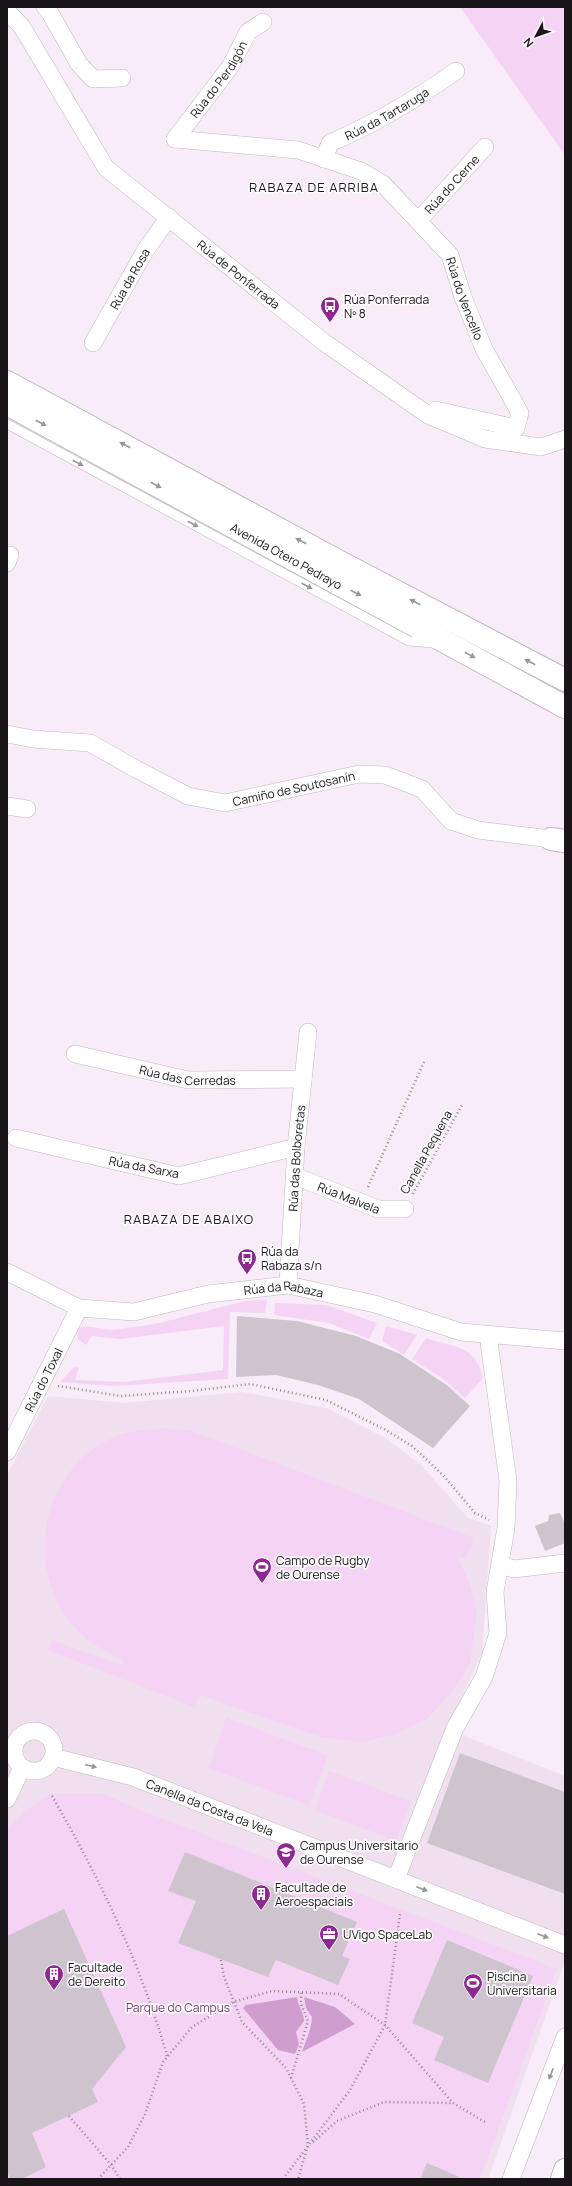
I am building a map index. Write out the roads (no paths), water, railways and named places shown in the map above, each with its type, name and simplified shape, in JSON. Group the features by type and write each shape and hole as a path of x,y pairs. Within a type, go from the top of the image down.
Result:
{"main road":[{"name":"Avenida Otero Pedrayo","path":"7,382 338,561 565,680"},
{"name":"Avenida Otero Pedrayo","path":"7,404 565,707"},
{"path":"562,2179 565,2170"}],"street":[{"path":"45,7 50,11 79,64 93,79 122,78"},
{"name":"Rúa de Ponferrada","path":"7,11 22,27 106,168 325,343 422,410 486,439 542,447 565,439"},
{"name":"Rúa do Perdigón","path":"175,139 230,67 248,32 263,22"},
{"name":"Rúa da Tartaruga","path":"324,159 330,143 356,132 411,102 456,71"},
{"name":"Rúa do Vencello","path":"175,139 298,150 361,171 383,184 450,256 463,297 484,349 520,413 516,428 439,410 422,410"},
{"name":"Rúa do Cerne","path":"418,221 485,147"},
{"name":"Rúa da Rosa","path":"93,343 145,251 169,217"},
{"name":"Camiño de Soutosanín","path":"7,734 33,739 90,743 188,796 225,803 359,774 385,775 422,789 451,821 478,830 560,840"},
{"path":"7,806 27,810"},
{"name":"Rúa das Bolboretas","path":"288,1285 296,1147 308,1032"},
{"name":"Rúa das Cerredas","path":"75,1054 188,1080 303,1079"},
{"name":"Rúa da Sarxa","path":"16,1138 179,1176 296,1147"},
{"name":"Rúa Malvela","path":"295,1176 378,1209 405,1209"},
{"name":"Rúa da Rabaza","path":"7,1272 79,1308 134,1312 208,1294 288,1285 375,1304 461,1332 565,1341"},
{"name":"Rúa do Toxal","path":"7,1452 79,1308"},
{"path":"396,1879 455,1728 484,1677 498,1633 495,1592 501,1565 506,1528 508,1481 488,1335"},
{"path":"501,1565 514,1569 565,1563"},
{"path":"7,1799 17,1741 21,1736 32,1732 45,1735 52,1745 53,1757 48,1765 40,1770 31,1771 15,1758"},
{"name":"Canella da Costa da Vela","path":"53,1757 133,1776 565,1945"},
{"path":"511,2179 565,2037"}],"lane":[{"path":"7,424 409,641 450,644"}],"place":[{"name":"Rúa Ponferrada Nº 8","path":"330,323"},
{"name":"Rúa da Rabaza s/n","path":"247,1275"},
{"name":"Campo de Rugby de Ourense","path":"262,1584"},
{"name":"Campus Universitario de Ourense","path":"286,1869"},
{"name":"Facultade de Aeroespaciais","path":"261,1911"},
{"name":"UVigo SpaceLab","path":"329,1951"},
{"name":"Facultade de Dereito","path":"54,1991"},
{"name":"Piscina Universitaria","path":"473,2000"}],"district":[{"name":"RABAZA DE ARRIBA","path":"314,187"},
{"name":"RABAZA DE ABAIXO","path":"189,1219"}],"park label":[{"name":"Parque do Campus","path":"178,2007"}]}
